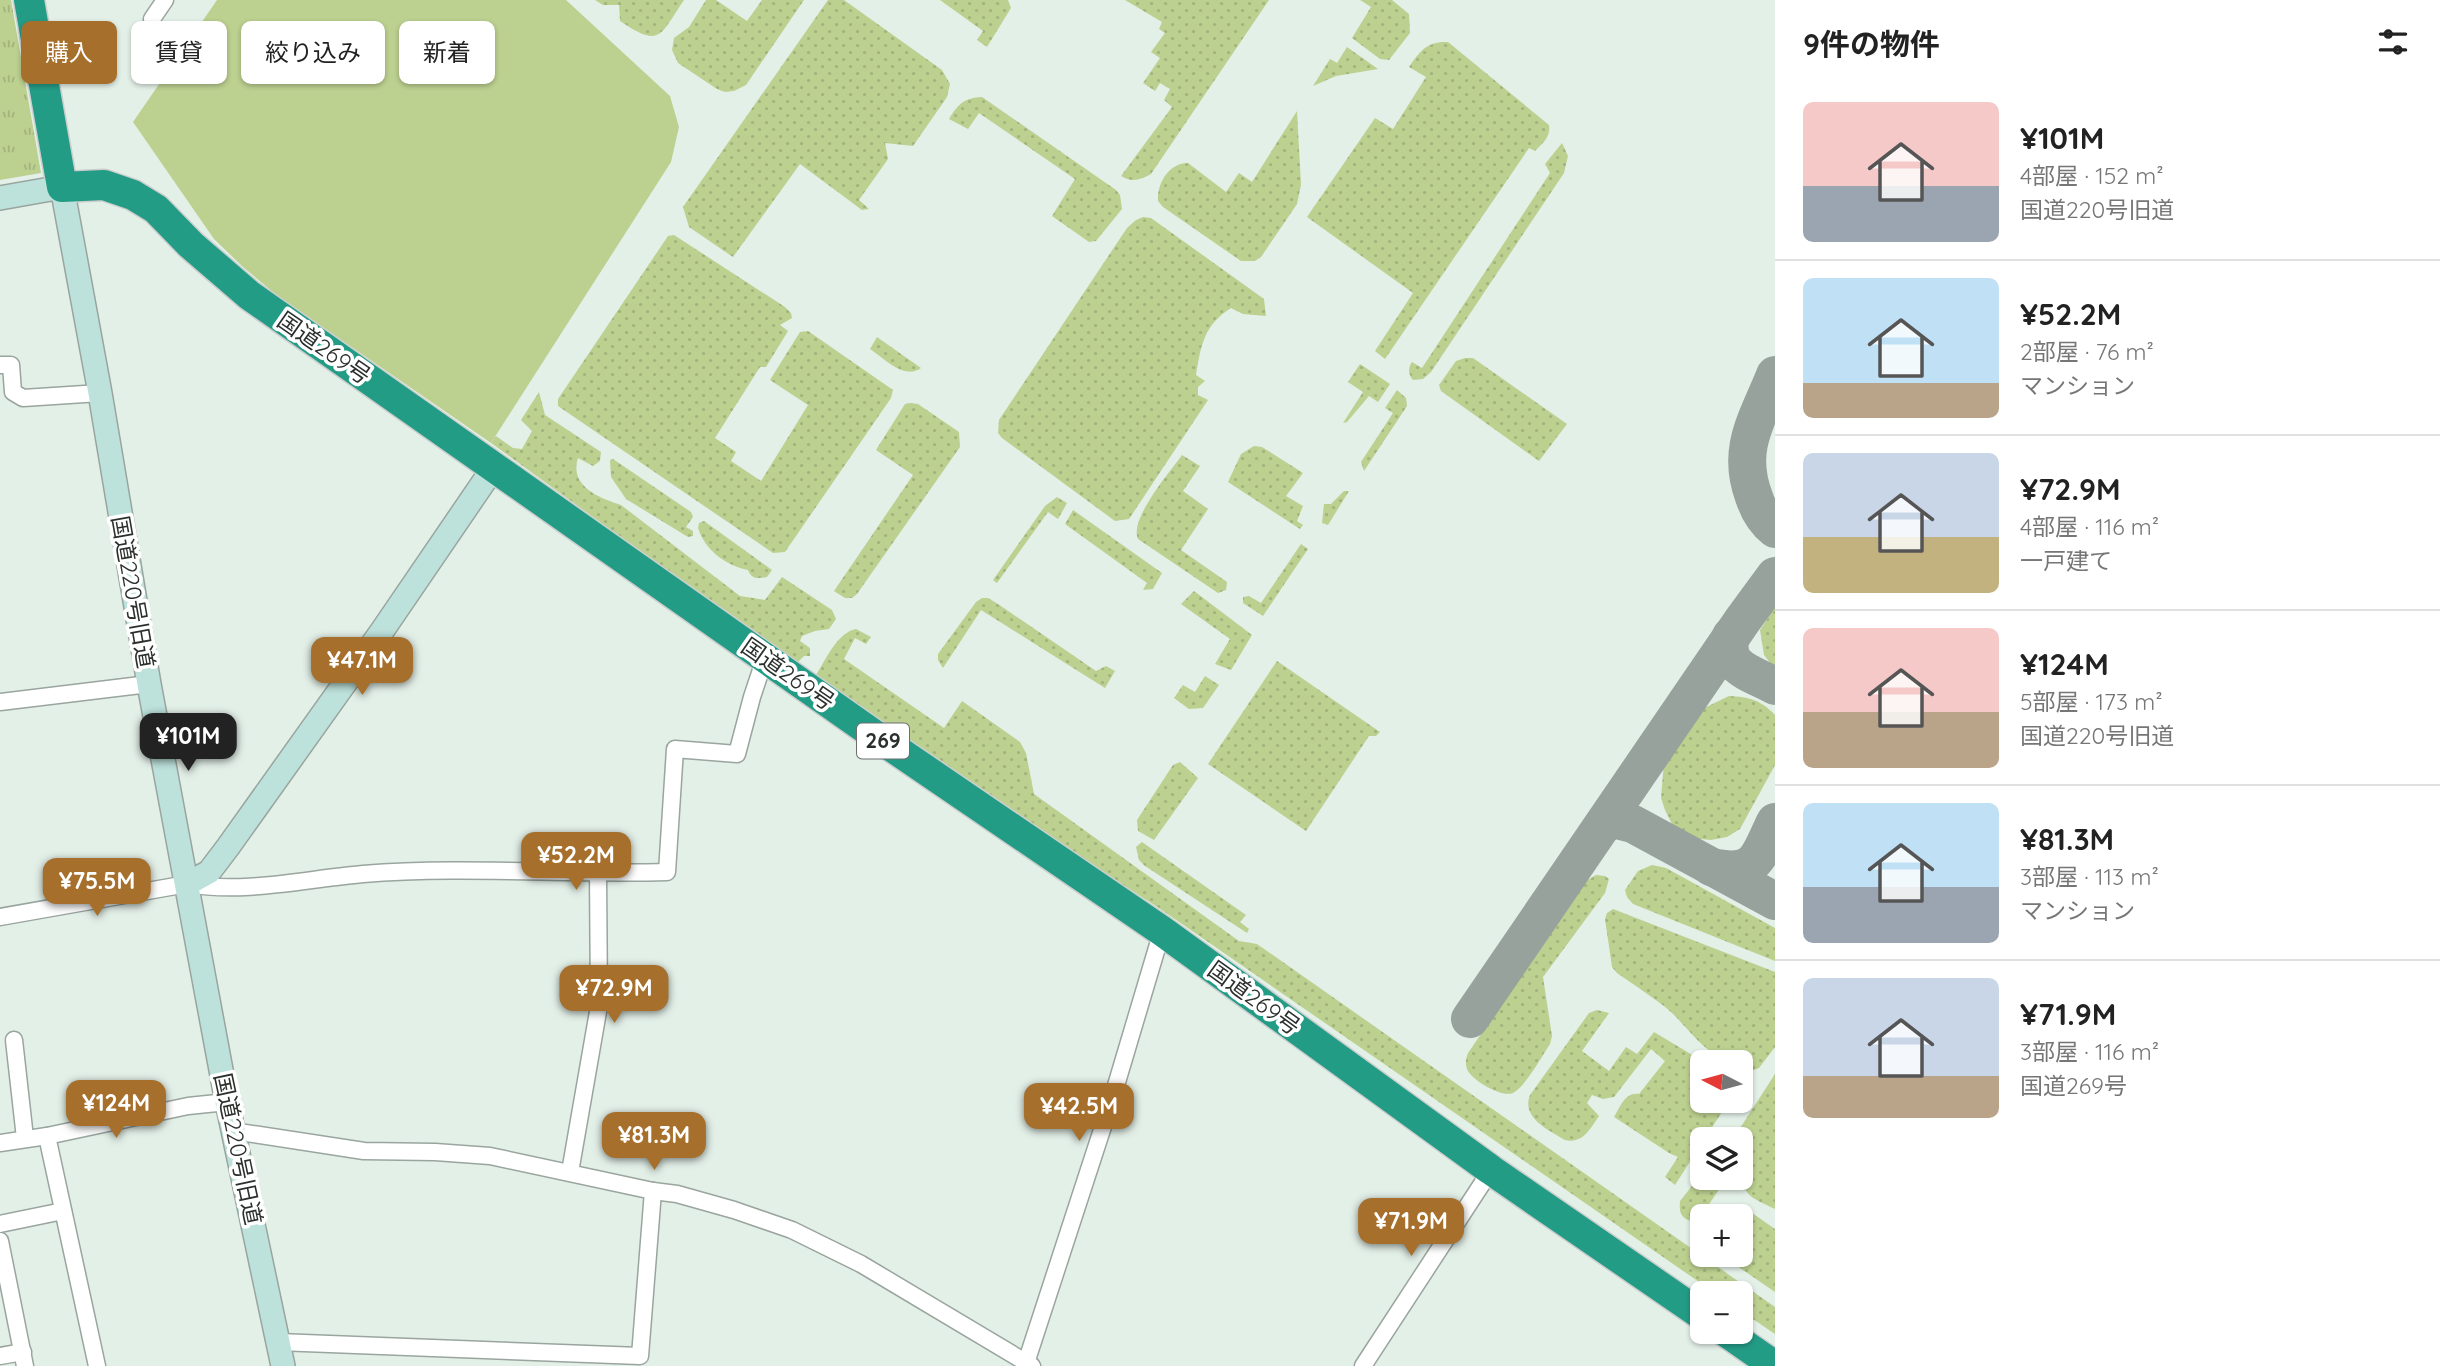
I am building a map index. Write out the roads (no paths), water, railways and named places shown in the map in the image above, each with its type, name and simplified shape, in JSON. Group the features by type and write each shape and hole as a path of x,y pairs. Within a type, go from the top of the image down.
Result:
{"highway":[{"path":"29,0 62,187"},
{"name":"国道269号","path":"62,187 104,185 133,195 156,209 191,245 249,295 765,658 1162,931 1491,1170 1690,1307"},
{"path":"1743,1344 1775,1366"}],"street":[{"path":"152,19 165,0"},
{"path":"0,198 62,187"},
{"name":"国道220号旧道","path":"62,187 149,684 227,1102 283,1366"},
{"path":"0,365 11,365 13,392 23,398 100,393"},
{"path":"0,917 187,884 209,872 382,631 494,467"},
{"path":"187,884 216,889 363,874 433,871 598,874 667,872 675,749 737,754 765,658"},
{"path":"0,702 149,684"},
{"path":"570,1172 599,1006 598,874"},
{"path":"233,1131 364,1150 491,1156 677,1194 734,1210 792,1230 861,1264 1028,1365 1162,931"},
{"path":"14,1040 25,1138"},
{"path":"0,1143 47,1136 188,1105 227,1102"},
{"path":"47,1136 97,1366"},
{"path":"1363,1366 1491,1170"},
{"path":"278,1342 640,1356 653,1191"},
{"path":"0,1224 63,1211"},
{"path":"0,1241 24,1359 0,1356"}]}
